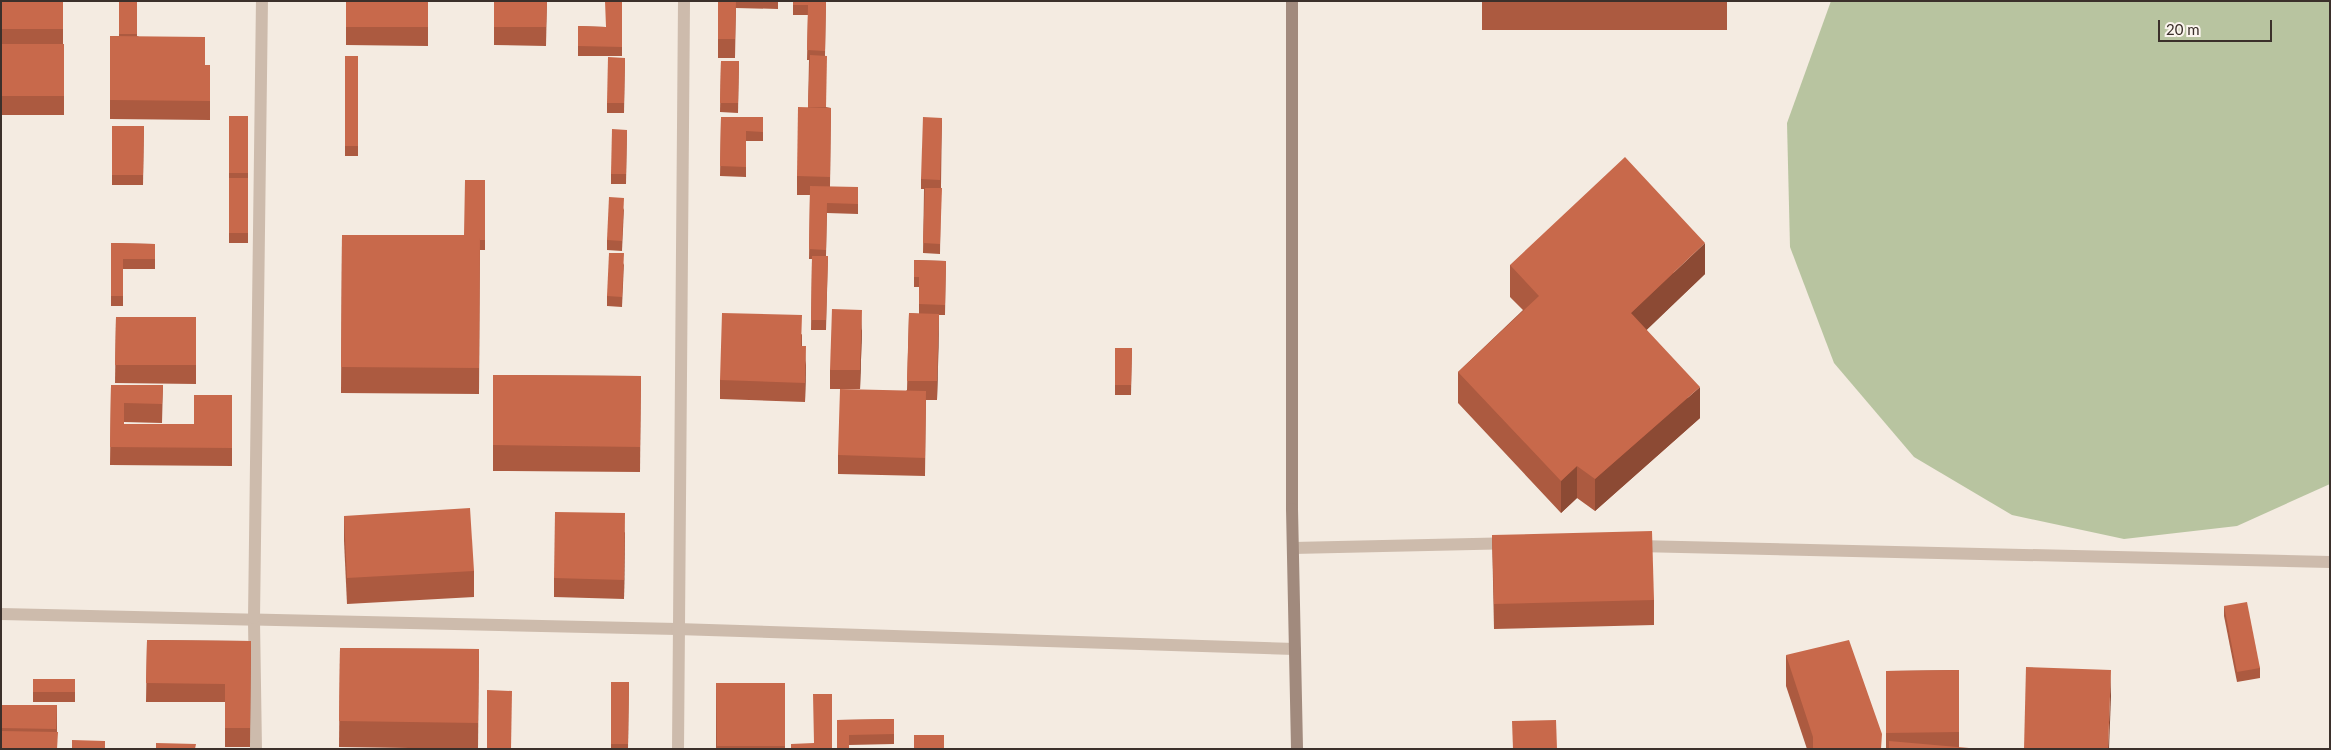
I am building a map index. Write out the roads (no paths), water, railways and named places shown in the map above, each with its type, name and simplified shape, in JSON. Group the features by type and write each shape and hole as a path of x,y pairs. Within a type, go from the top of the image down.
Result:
{"main road":[{"path":"1292,1 1293,548 1297,749"}],"street":[{"path":"256,749 254,618 262,1"},
{"path":"678,749 677,629 684,1"},
{"path":"1293,548 1520,543"},
{"path":"1620,545 2330,562"},
{"path":"1,614 254,618 677,629 1295,649"}]}
